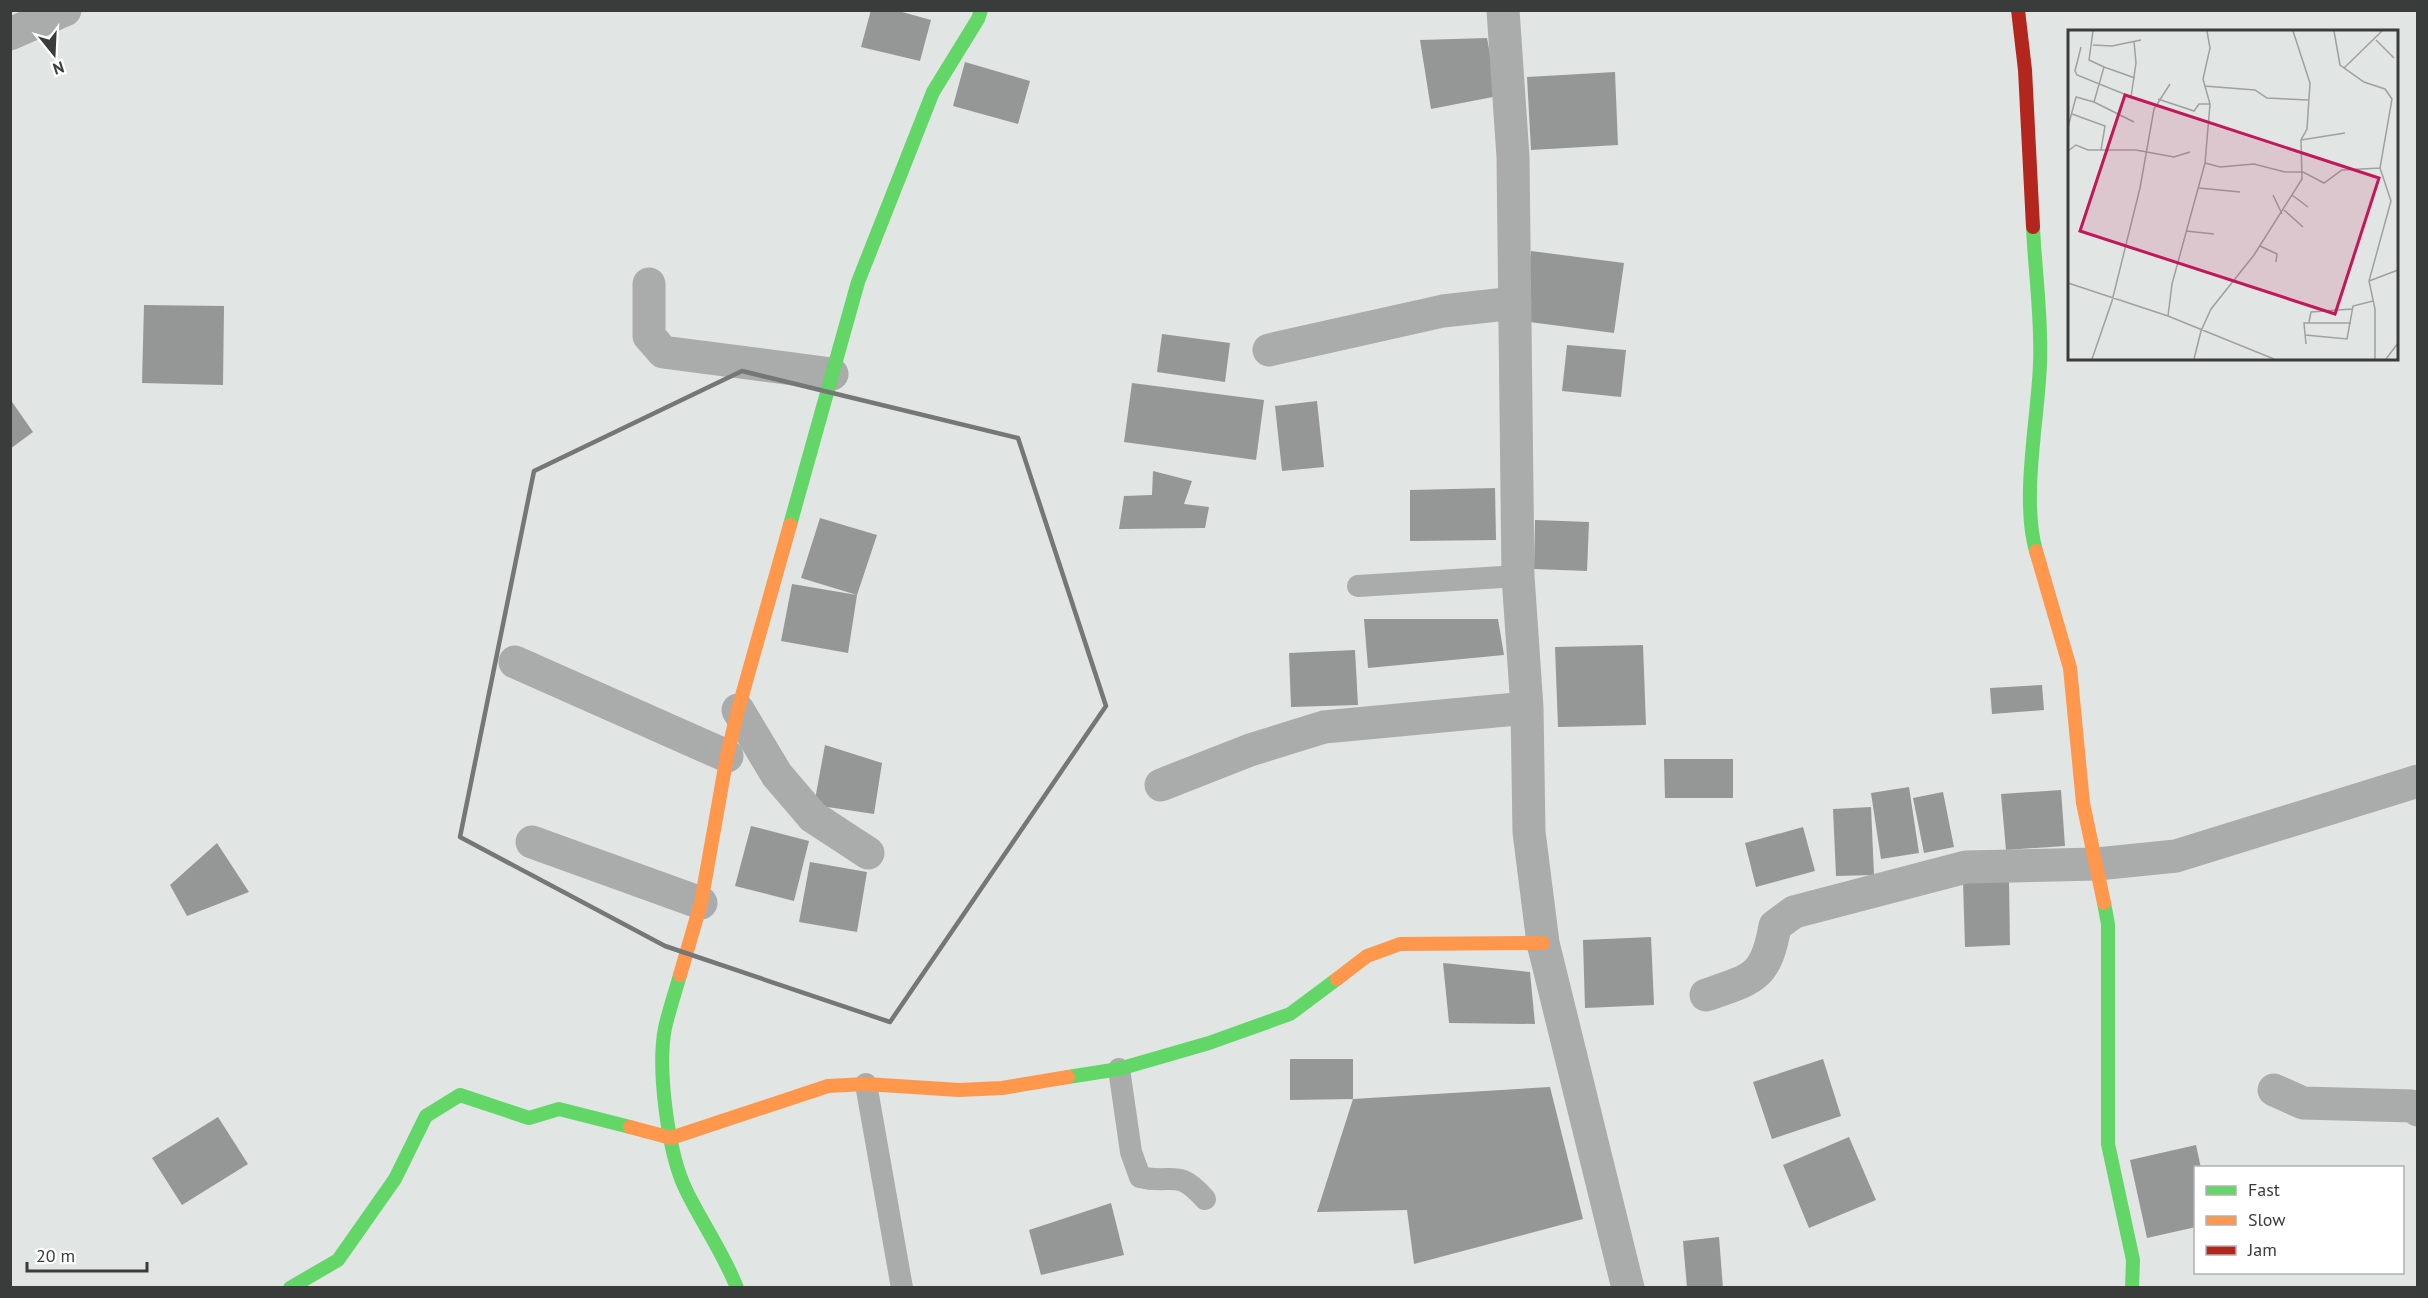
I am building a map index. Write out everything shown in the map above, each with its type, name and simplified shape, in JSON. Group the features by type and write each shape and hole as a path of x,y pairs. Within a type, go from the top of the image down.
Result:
{"street":[{"path":"10,34 65,10"},
{"path":"736,1287 731,1272 686,1188 670,1138 661,1073 665,1029 701,903 727,756 738,710 858,282 933,92 978,19 981,10"},
{"path":"1503,10 1514,157 1518,576 1527,708 1529,832 1543,943 1628,1287"},
{"path":"2018,10 2025,70 2040,362 2031,483 2033,539 2070,668 2084,803 2108,924 2108,1144 2133,1260 2132,1287"},
{"path":"649,284 649,336 663,352 832,374"},
{"path":"1269,350 1443,312 1515,303"},
{"path":"515,662 727,756"},
{"path":"1161,785 1250,750 1324,727 1527,708"},
{"path":"738,710 777,775 813,817 868,853"},
{"path":"1706,995 1746,981 1764,967 1775,926 1794,912 1966,867 2097,864 2176,856 2418,781"},
{"path":"532,842 701,903"},
{"path":"290,1287 338,1260 395,1179 426,1116 460,1095 529,1118 559,1109 670,1138 828,1086 866,1084 959,1090 1002,1088 1119,1069 1209,1043 1290,1014 1367,956 1400,944 1543,943"},
{"path":"2274,1090 2303,1103 2412,1106 2418,1110"}],"lane":[{"path":"1358,586 1518,576"},
{"path":"1119,1069 1131,1152 1140,1177 1157,1180 1177,1177 1193,1185 1204,1198"},
{"path":"866,1084 902,1287"}],"highlighted area":[{"path":"742,371 1018,438 1106,706 890,1022 665,946 460,837 534,471"}],"building":[{"path":"871,10 895,10 931,20 920,61 861,47"},
{"path":"1487,38 1498,96 1431,109 1420,40"},
{"path":"965,62 1030,81 1018,124 953,106"},
{"path":"1615,72 1618,145 1531,150 1527,77"},
{"path":"1531,251 1624,263 1614,333 1522,321"},
{"path":"144,305 224,306 223,385 142,383"},
{"path":"1162,334 1230,343 1225,382 1157,372"},
{"path":"1567,345 1626,350 1621,397 1562,391"},
{"path":"1132,383 1264,400 1256,460 1124,442"},
{"path":"10,399 33,432 10,449"},
{"path":"1317,401 1324,467 1282,471 1275,406"},
{"path":"1153,471 1192,481 1184,504 1209,507 1205,528 1119,529 1124,496 1152,495"},
{"path":"1495,488 1496,540 1410,541 1410,490"},
{"path":"820,518 877,535 857,595 801,578"},
{"path":"1535,520 1589,522 1587,571 1534,569"},
{"path":"792,584 857,595 848,653 781,641"},
{"path":"1364,619 1498,619 1504,655 1368,668"},
{"path":"1643,645 1646,725 1558,727 1555,647"},
{"path":"1355,650 1358,705 1291,707 1289,653"},
{"path":"2042,685 2044,710 1992,714 1990,688"},
{"path":"825,745 882,763 874,814 814,805"},
{"path":"1664,759 1733,759 1733,798 1665,798"},
{"path":"1909,787 1919,853 1881,859 1871,793"},
{"path":"2061,790 2065,846 2006,850 2001,794"},
{"path":"1943,792 1954,847 1924,853 1913,798"},
{"path":"1871,807 1874,875 1836,876 1833,809"},
{"path":"751,826 809,841 794,901 735,886"},
{"path":"1803,827 1815,871 1756,887 1745,843"},
{"path":"217,843 249,892 187,916 170,885"},
{"path":"810,862 867,872 857,932 799,922"},
{"path":"2009,881 2010,945 1965,947 1963,882"},
{"path":"1651,937 1654,1005 1585,1008 1583,940"},
{"path":"1443,963 1530,972 1535,1024 1449,1023"},
{"path":"1290,1059 1353,1059 1353,1099 1290,1100"},
{"path":"1823,1059 1841,1116 1772,1139 1753,1082"},
{"path":"1550,1087 1583,1219 1414,1264 1407,1210 1317,1212 1353,1099"},
{"path":"218,1117 248,1164 182,1205 152,1158"},
{"path":"1849,1137 1876,1200 1809,1228 1783,1165"},
{"path":"2196,1145 2201,1166 2194,1166 2194,1227 2147,1238 2130,1160"},
{"path":"1111,1203 1124,1255 1041,1275 1029,1230"},
{"path":"1719,1237 1723,1288 1687,1288 1683,1241"}],"traffic: fast":[{"path":"790,525 858,282 933,92 978,19 981,10"},
{"path":"2033,227 2040,347 2039,386 2030,483 2030,508 2036,551"},
{"path":"2104,903 2108,924 2108,1144 2133,1260 2132,1288"},
{"path":"680,975 665,1028 663,1045 663,1088 669,1133 686,1190 737,1288"},
{"path":"1068,1077 1119,1069 1209,1043 1290,1014 1337,979"},
{"path":"290,1288 338,1260 395,1179 426,1116 460,1095 529,1118 559,1109 630,1127"}],"traffic: slow":[{"path":"680,975 701,903 727,756 738,710 790,525"},
{"path":"2036,551 2070,668 2083,803 2104,903"},
{"path":"1337,979 1367,956 1400,944 1543,943"},
{"path":"630,1127 671,1138 828,1086 866,1084 959,1090 1002,1088 1068,1077"}],"traffic: jam":[{"path":"2018,10 2025,70 2033,227"}]}
